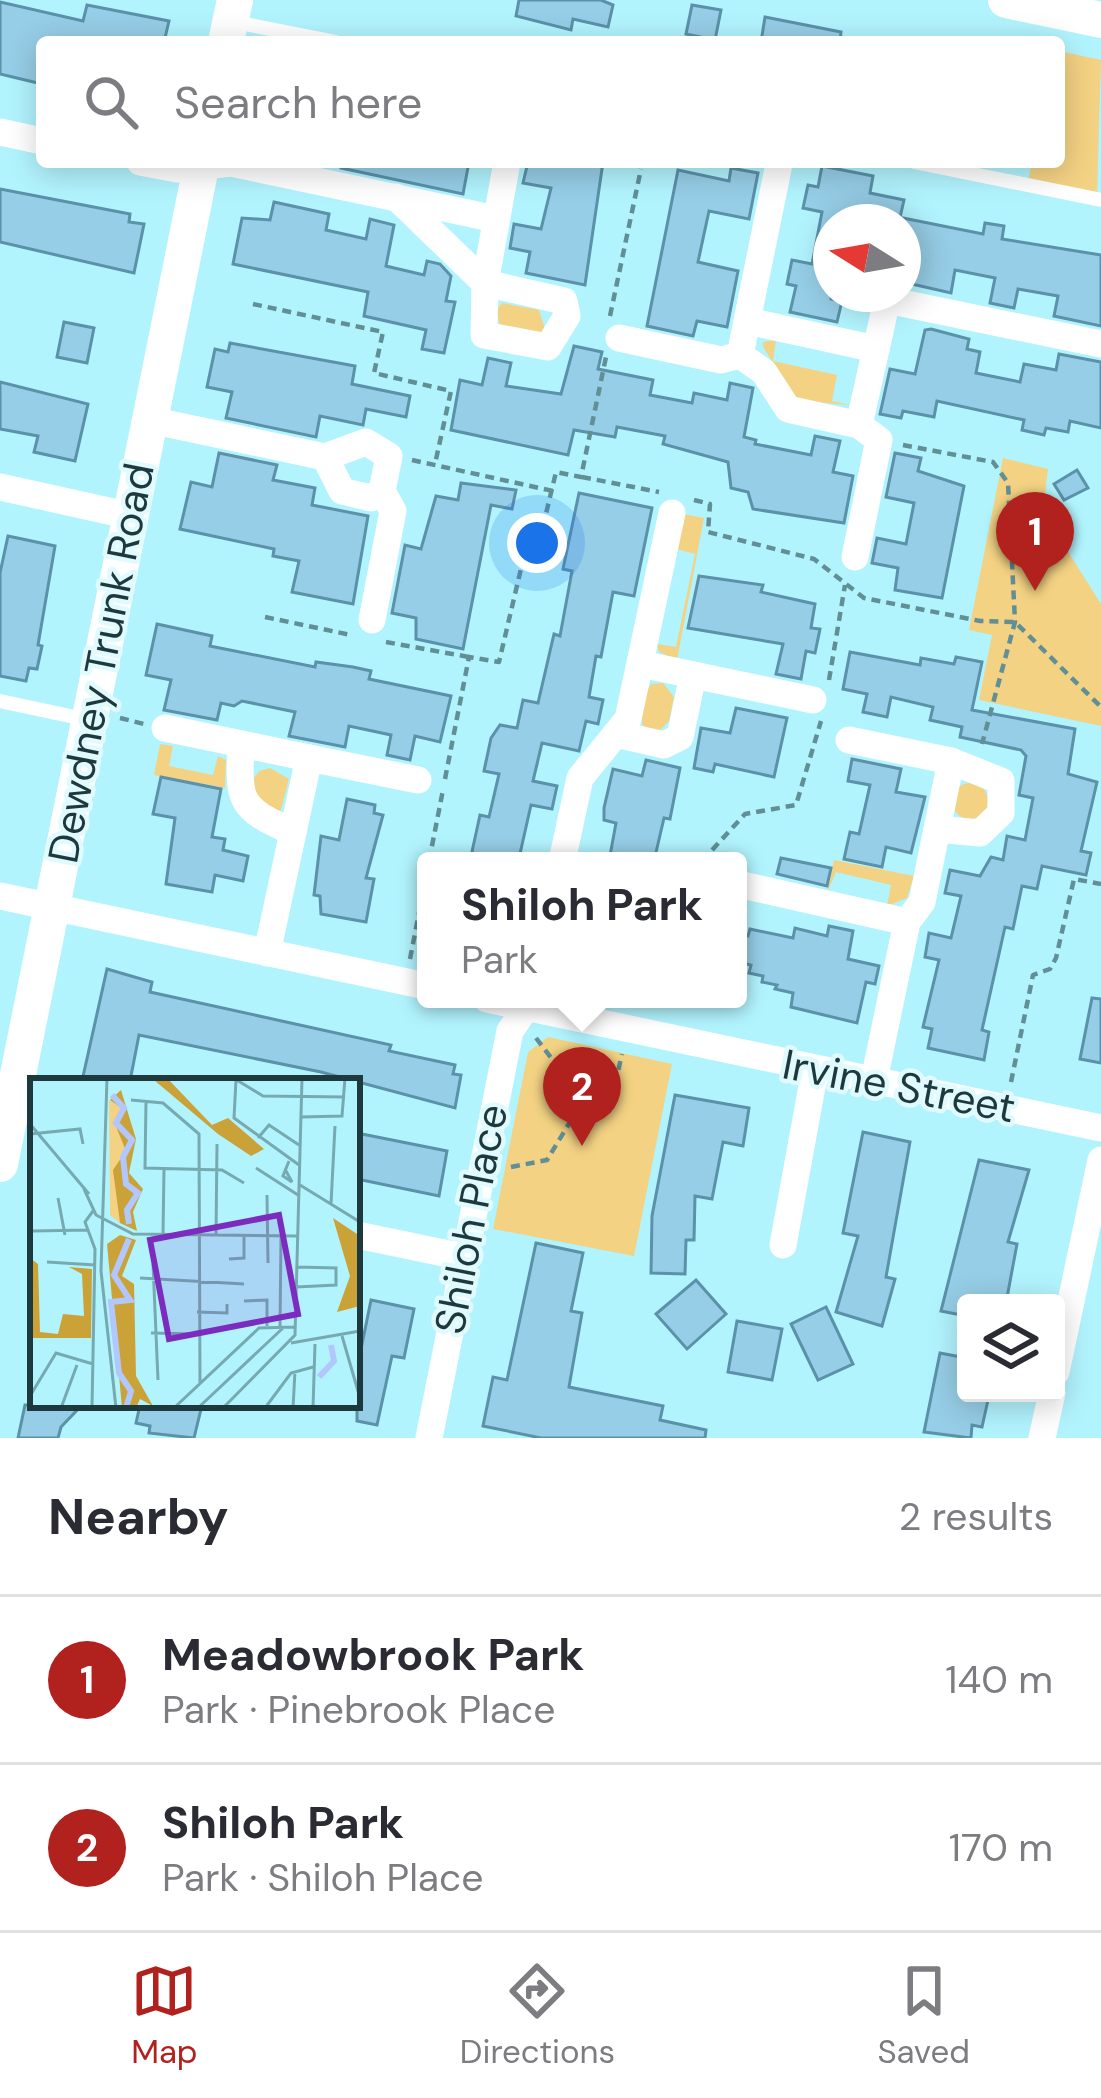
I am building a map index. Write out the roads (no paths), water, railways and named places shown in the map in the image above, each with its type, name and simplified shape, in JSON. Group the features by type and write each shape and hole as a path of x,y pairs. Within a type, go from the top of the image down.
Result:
{"main road":[{"path":"1006,0 1101,20"},
{"name":"Dewdney Trunk Road","path":"0,1164 6,1100 51,907 201,168"}],"street":[{"path":"0,132 36,140"},
{"path":"254,168 496,219"},
{"path":"396,197 485,284 506,168"},
{"path":"740,355 778,168"},
{"path":"855,557 876,349 887,300 1101,344"},
{"path":"748,321 876,349"},
{"path":"614,335 721,360 740,355"},
{"path":"740,355 764,372 788,409 869,432"},
{"path":"150,420 326,457 366,442 389,456 382,491 393,511 372,620"},
{"path":"326,457 342,490 371,498 382,491"},
{"path":"0,487 131,516"},
{"path":"564,852 580,778 628,719 672,513"},
{"path":"641,664 822,696"},
{"path":"616,734 664,745 680,737 693,675"},
{"path":"165,728 418,780"},
{"path":"849,740 964,764 1001,781 1001,813 980,833 937,829"},
{"path":"242,744 238,790 252,814 293,832"},
{"path":"267,953 309,758"},
{"path":"874,1079 907,922 922,902 937,829 964,764"},
{"path":"747,886 907,922"},
{"path":"0,896 267,953 417,975"},
{"name":"Shiloh Place","path":"429,1438 510,1031 528,1008"},
{"name":"Irvine Street","path":"548,1008 815,1070 1101,1128"},
{"path":"783,1245 815,1070"},
{"path":"1065,1330 1101,1160"},
{"path":"360,1236 463,1257"},
{"path":"1042,1438 1050,1402"}],"lane":[{"path":"231,21 306,36"},
{"path":"944,168 1101,200"},
{"path":"0,701 90,720"}],"place":[{"name":"Meadowbrook Park","path":"1035,591"},
{"name":"Shiloh Park","path":"582,1146"}]}
